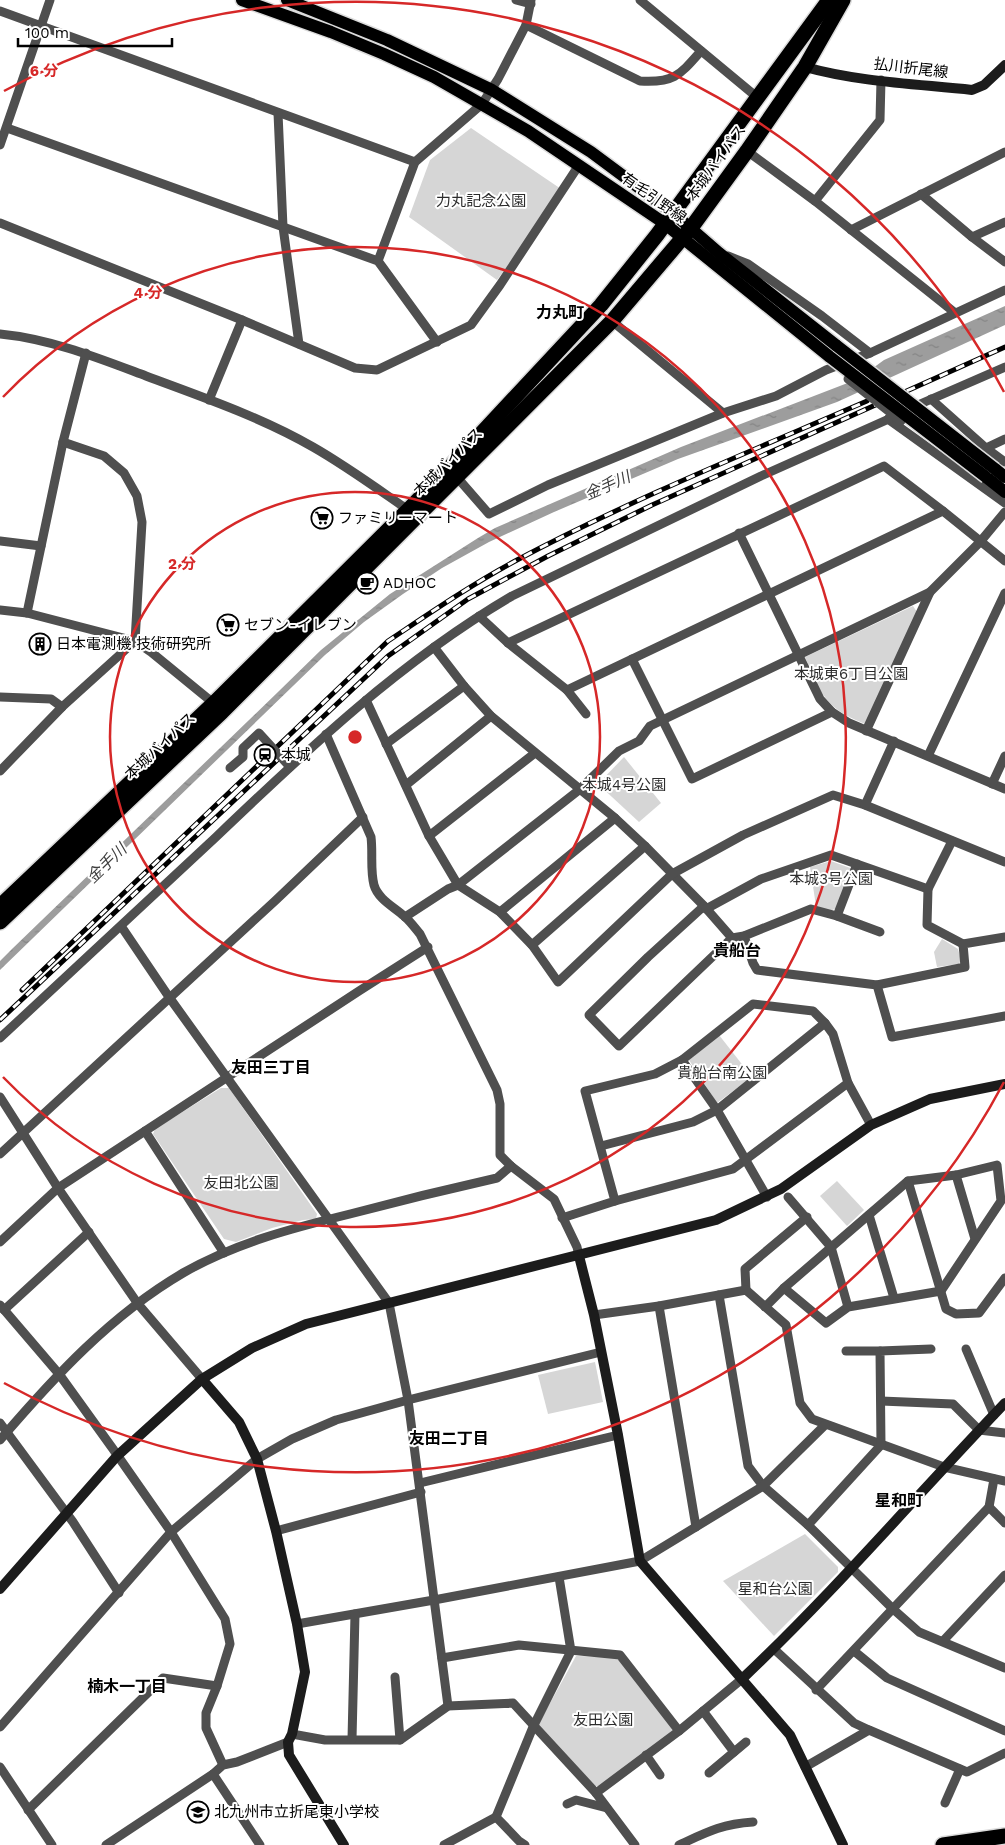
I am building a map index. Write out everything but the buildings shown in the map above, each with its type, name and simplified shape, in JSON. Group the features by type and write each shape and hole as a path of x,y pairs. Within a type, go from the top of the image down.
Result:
{"highway":[{"name":"本城バイパス","path":"453,473 601,305 657,235 829,0"},
{"name":"本城バイパス","path":"0,922 453,473 612,321 687,233 747,151 805,67 844,0"},
{"name":"本城バイパス","path":"0,906 218,708"},
{"path":"943,1845 1005,1836"}],"main road":[{"name":"有毛引野線","path":"242,0 271,5 434,77 528,131 579,165 669,218"},
{"name":"有毛引野線","path":"287,0 388,40 492,90 591,152 687,233 828,359 998,471"},
{"name":"有毛引野線","path":"687,233 719,252 998,471 1005,492"}],"street":[{"path":"0,145 50,0"},
{"path":"378,261 415,162 482,104 492,90 526,25 531,2 516,0"},
{"path":"640,0 758,98"},
{"path":"0,11 415,162"},
{"path":"526,25 640,82 670,80 683,72 701,51"},
{"name":"払川折尾線","path":"805,67 819,71 881,80 972,90 984,85 1005,65"},
{"path":"815,201 880,120 881,80"},
{"path":"278,113 284,227 299,344"},
{"path":"7,128 378,261 437,342"},
{"path":"747,151 815,201 954,312"},
{"path":"851,230 1005,152"},
{"path":"0,223 242,320 355,368 377,370 471,325 500,285 579,165"},
{"path":"921,194 1005,262"},
{"path":"972,237 1005,222"},
{"path":"719,252 748,264 822,316 870,353"},
{"path":"453,473 489,514 548,485 723,413 776,396 826,370 870,353 954,312 1005,290"},
{"path":"209,400 242,320"},
{"path":"612,321 723,413"},
{"path":"0,334 53,344 86,353 209,400 284,432 350,469 413,513"},
{"path":"27,614 63,442 86,353"},
{"path":"828,359 901,421"},
{"path":"0,1038 326,734 400,672 479,616 512,596 743,485 1005,367"},
{"path":"931,399 986,448 998,471"},
{"path":"888,419 1005,503"},
{"path":"986,448 1005,439"},
{"path":"0,771 62,707 135,642 142,522 137,496 124,473 104,456 63,442"},
{"path":"508,643 884,466 943,510 1005,561"},
{"path":"567,690 943,510"},
{"path":"406,917 448,889 458,885 579,790 619,751 639,741 650,726 930,592 980,542 1005,512"},
{"path":"739,534 820,699 832,712 866,731 894,741 1005,789"},
{"path":"0,541 42,546"},
{"path":"866,731 930,592"},
{"path":"928,756 1005,593"},
{"path":"0,610 27,614 135,642 218,708"},
{"path":"479,616 508,643 567,690 586,714"},
{"path":"434,647 464,686 491,716 615,818 645,846 732,938"},
{"path":"632,659 692,779 832,712"},
{"path":"386,744 464,686"},
{"path":"0,697 50,699 62,707"},
{"path":"366,700 429,836 458,885 500,912 532,945 558,982 672,874 743,835 833,795 865,805 1005,862"},
{"path":"406,785 491,716"},
{"path":"230,768 243,757 243,748 259,732 290,767"},
{"path":"326,734 371,838 373,856 371,871 374,888 383,899 406,917 428,947 497,1090 500,1104 500,1155 511,1166 554,1199 577,1247 594,1315 618,1435 640,1561 790,1735 843,1845"},
{"path":"865,805 894,741"},
{"path":"429,836 535,753"},
{"path":"992,784 1005,756"},
{"path":"0,1154 276,900 363,817"},
{"path":"500,912 615,818"},
{"path":"952,841 928,889 927,925 963,944 1005,937"},
{"path":"532,945 645,846"},
{"path":"880,932 837,916 811,909 744,936 732,938 619,1046 590,1016 648,957 705,908 762,879 832,855 928,889"},
{"path":"837,916 857,864"},
{"path":"121,926 169,997 389,1303 408,1400 448,1706"},
{"path":"744,936 752,963 757,970 876,985 965,967 963,944"},
{"path":"0,1242 58,1188 428,947"},
{"path":"876,985 892,1037 1005,1016"},
{"path":"615,1201 585,1091 654,1074 682,1060 753,1004 813,1011 825,1023 834,1034 848,1083 871,1124"},
{"path":"601,1146 693,1122 717,1110 825,1023"},
{"path":"682,1060 717,1110 767,1197"},
{"path":"562,1218 615,1201 733,1169 746,1162 848,1083"},
{"path":"0,1589 117,1456 202,1379 252,1348 306,1324 716,1220 781,1189 871,1124 930,1099 1005,1084"},
{"path":"0,1097 58,1188 138,1304 239,1422 257,1459 276,1531 297,1624 305,1672 290,1738 289,1754 344,1845"},
{"path":"146,1131 224,1253"},
{"path":"766,1307 784,1288 908,1181 956,1176 1001,1164 1001,1201 941,1291 848,1307 826,1323 784,1288"},
{"path":"0,1440 59,1374 100,1334 138,1304 183,1273 224,1253 266,1236 497,1178 511,1166"},
{"path":"956,1176 975,1239"},
{"path":"908,1181 946,1309 956,1314 979,1312 1005,1278"},
{"path":"788,1196 831,1247 848,1307"},
{"path":"869,1215 894,1298"},
{"path":"807,1217 745,1269 746,1290 786,1325 800,1403 812,1418 825,1425 944,1467 1005,1481"},
{"path":"89,1232 2,1308 59,1374 171,1532 225,1619 230,1644 218,1686 206,1712 206,1728 223,1764"},
{"path":"594,1315 659,1306 746,1290"},
{"path":"719,1294 748,1466 763,1486 808,1524 893,1609 919,1632 1003,1664"},
{"path":"659,1306 696,1527"},
{"path":"846,1351 931,1349"},
{"path":"966,1349 994,1415"},
{"path":"808,1524 881,1445 880,1351"},
{"path":"0,1727 171,1532 257,1459 292,1439 336,1420 601,1352"},
{"path":"882,1401 953,1404 979,1430 1005,1433"},
{"path":"596,1793 679,1731 742,1679 774,1649 1005,1403"},
{"path":"0,1423 73,1522 119,1593"},
{"path":"297,1624 640,1561 763,1486 825,1425"},
{"path":"276,1531 420,1488 618,1435"},
{"path":"816,1690 989,1506 994,1479"},
{"path":"989,1506 1005,1522"},
{"path":"943,1641 1005,1575"},
{"path":"444,1845 496,1816 533,1727 570,1651 559,1577"},
{"path":"352,1739 355,1614"},
{"path":"442,1658 518,1645 620,1655 679,1731"},
{"path":"774,1649 816,1690 854,1723 869,1730 967,1772 1005,1752"},
{"path":"854,1651 887,1678 1005,1731"},
{"path":"395,1677 400,1740"},
{"path":"28,1810 163,1678 218,1686"},
{"path":"106,1845 213,1774 223,1764 237,1762 290,1738 400,1740 448,1706 513,1703 533,1727 596,1793 635,1845"},
{"path":"703,1711 734,1752"},
{"path":"805,1767 869,1730"},
{"path":"709,1773 746,1742"},
{"path":"646,1755 660,1775"},
{"path":"0,1767 52,1845"},
{"path":"945,1803 960,1769"},
{"path":"213,1774 260,1845"},
{"path":"567,1804 576,1800 607,1808"},
{"path":"496,1816 525,1845"},
{"path":"679,1845 713,1829 732,1823 753,1822"}],"green space":[{"name":"力丸記念公園","path":"471,128 564,191 497,280 409,217 430,160"},
{"name":"本城東6丁目公園","path":"913,606 917,612 865,724 838,710 822,693 805,657"},
{"name":"本城4号公園","path":"624,757 661,803 639,822 598,784"},
{"name":"本城3号公園","path":"831,861 853,869 837,908 830,911 816,906 810,867"},
{"path":"942,939 958,949 961,960 959,964 937,967 934,952"},
{"name":"貴船台南公園","path":"719,1035 752,1077 717,1103 689,1060"},
{"name":"友田北公園","path":"221,1088 229,1088 317,1214 316,1219 303,1220 272,1228 236,1242 224,1239 153,1134 155,1129"},
{"path":"837,1181 864,1210 847,1226 820,1196"},
{"path":"595,1362 603,1402 548,1414 538,1375"},
{"name":"星和台公園","path":"805,1534 838,1567 838,1572 774,1636 723,1581"},
{"name":"友田公園","path":"576,1656 619,1657 675,1729 602,1786 595,1786 538,1725"}],"water":[{"name":"金手川","path":"1005,306 1005,325 837,402 678,459 554,512 489,542 442,568 364,622 325,655 0,970 0,961 12,949 321,650 390,594 495,528 681,447 858,379 884,360"}],"railway":[{"path":"0,1020 388,656 468,599 548,556 652,505 1005,347"},
{"path":"22,990 388,641 484,579 560,538 690,477 867,401"}],"place":[{"name":"ファミリーマート","path":"322,518"},
{"name":"ADHOC","path":"367,583"},
{"name":"セブン-イレブン","path":"228,625"},
{"name":"日本電測機 技術研究所","path":"40,644"},
{"name":"本城","path":"265,755"},
{"name":"北九州市立折尾東小学校","path":"198,1812"}],"district":[{"name":"力丸町","path":"560,312"},
{"name":"貴船台","path":"737,950"},
{"name":"友田三丁目","path":"271,1067"},
{"name":"友田二丁目","path":"449,1438"},
{"name":"星和町","path":"899,1500"},
{"name":"楠木一丁目","path":"127,1686"}]}
